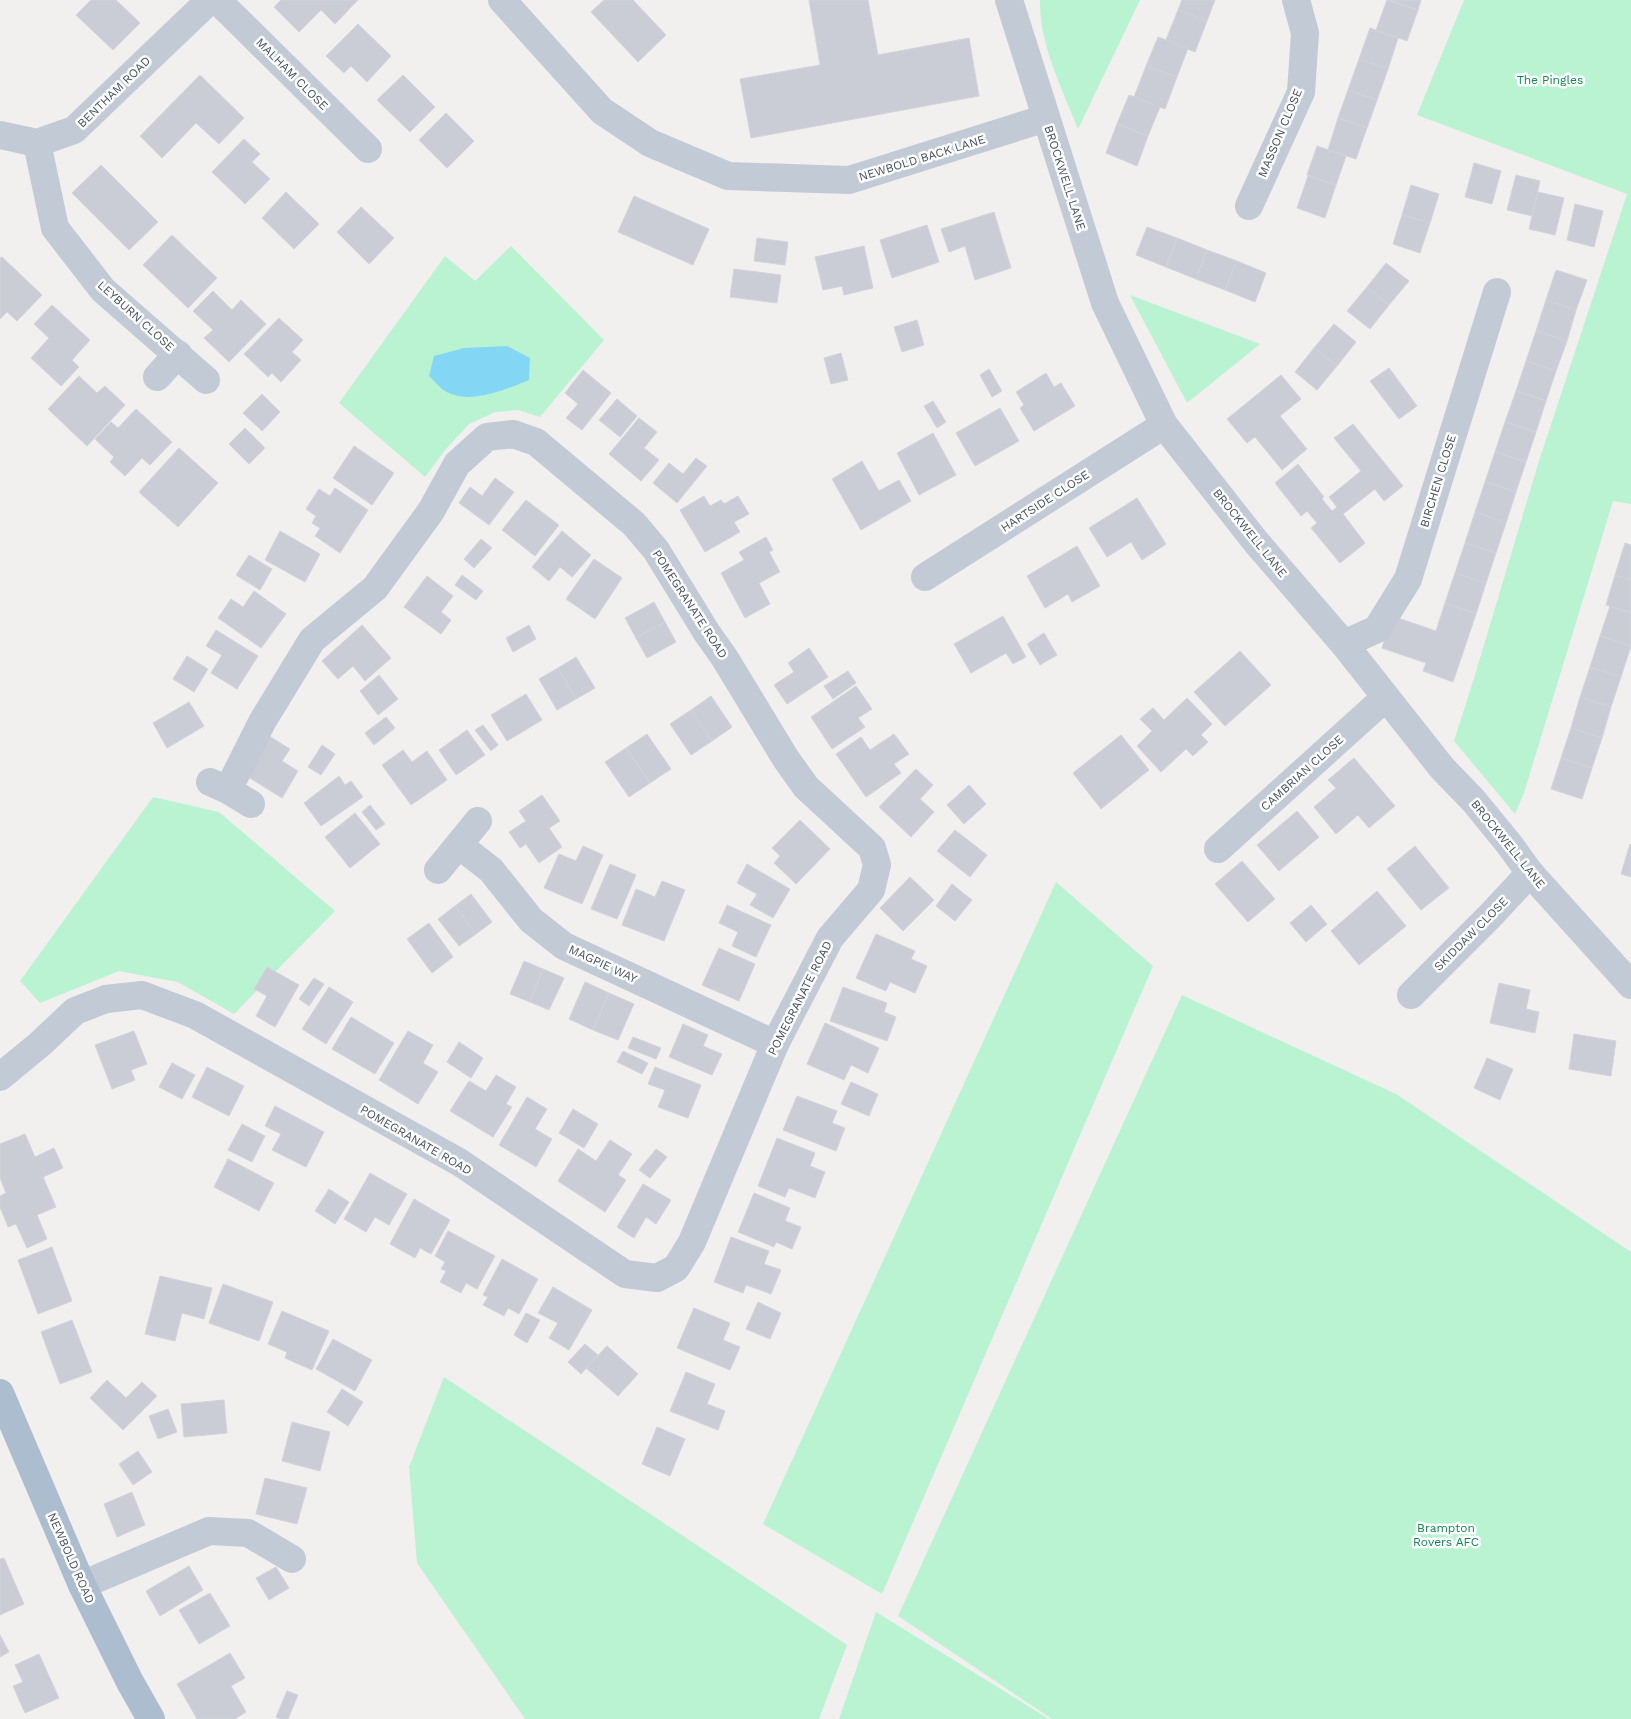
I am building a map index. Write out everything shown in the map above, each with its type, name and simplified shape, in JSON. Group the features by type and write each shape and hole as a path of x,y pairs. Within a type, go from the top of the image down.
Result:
{"main road":[{"name":"NEWBOLD ROAD","path":"0,1393 82,1585 130,1682 151,1719"}],"street":[{"name":"BENTHAM ROAD","path":"37,143 74,130 210,0"},
{"name":"MALHAM CLOSE","path":"217,0 368,148"},
{"name":"NEWBOLD BACK LANE","path":"502,0 602,111 650,143 728,176 849,180 1046,118"},
{"name":"BROCKWELL LANE","path":"1009,0 1106,303 1164,425 1256,542 1344,644 1442,768 1473,800 1530,873 1631,984"},
{"name":"MASSON CLOSE","path":"1249,206 1301,92 1305,33 1296,0"},
{"path":"0,135 37,143"},
{"name":"LEYBURN CLOSE","path":"37,143 55,228 103,290 206,380"},
{"name":"BIRCHEN CLOSE","path":"1344,644 1377,629 1408,579 1497,292"},
{"name":"LEYBURN CLOSE","path":"157,378 178,354"},
{"name":"HARTSIDE CLOSE","path":"926,577 1164,425"},
{"name":"POMEGRANATE ROAD","path":"0,1076 40,1044 74,1011 106,998 142,995 195,1016 459,1162 625,1274 657,1278 676,1268 692,1242 775,1044 830,938 871,890 877,865 872,848 806,787 786,759 656,550 634,524 536,442 513,434 487,437 457,464 430,511 375,588 312,640 262,722 230,792"},
{"name":"CAMBRIAN CLOSE","path":"1218,849 1385,698"},
{"path":"438,870 478,821"},
{"name":"MAGPIE WAY","path":"459,845 491,870 531,920 564,946 775,1044"},
{"name":"SKIDDAW CLOSE","path":"1411,995 1530,873"},
{"path":"82,1585 209,1531 248,1533 292,1559"}],"green space":[{"path":"1040,0 1140,0 1078,129 1047,49 1043,33"},
{"name":"The Pingles","path":"1464,0 1631,0 1631,504 1613,501 1524,793 1515,814 1454,741 1539,461 1627,194 1417,115"},
{"path":"511,246 604,340 540,417 518,410 495,412 469,424 446,449 425,477 339,403 445,256 475,281"},
{"path":"1130,295 1260,344 1187,403"},
{"path":"153,797 219,812 335,911 234,1014 178,982 119,971 40,1003 20,981"},
{"path":"1056,882 1153,966 882,1594 763,1524"},
{"name":"Brampton Rovers AFC","path":"1182,995 1396,1094 1631,1252 1631,1719 1052,1719 898,1616"},
{"path":"444,1377 847,1645 819,1719 525,1719 417,1563 409,1467"},
{"path":"876,1612 1049,1719 839,1719"}],"water":[{"path":"507,346 530,358 529,380 488,394 466,397 456,396 444,391 429,376 434,356 464,348"}],"building":[{"path":"91,0 116,0 140,23 113,50 76,15"},
{"path":"281,0 358,0 335,24 321,10 299,32 274,7"},
{"path":"604,0 633,0 666,35 638,62 591,12"},
{"path":"809,0 868,0 878,55 969,38 979,96 751,138 740,79 820,65"},
{"path":"1182,0 1215,0 1207,21 1178,10"},
{"path":"1387,0 1418,10 1407,41 1376,30"},
{"path":"1388,0 1421,0 1418,10"},
{"path":"1178,10 1207,21 1195,52 1166,40"},
{"path":"358,24 391,56 367,82 351,66 344,73 326,56"},
{"path":"1370,28 1398,38 1388,69 1359,59"},
{"path":"1158,37 1188,48 1177,77 1146,66"},
{"path":"1359,59 1388,69 1377,100 1348,90"},
{"path":"1146,66 1177,77 1165,109 1134,97"},
{"path":"200,75 244,118 219,144 196,123 162,158 140,136"},
{"path":"403,75 435,107 410,132 377,100"},
{"path":"1348,90 1377,100 1367,128 1338,118"},
{"path":"1129,95 1160,107 1148,136 1117,124"},
{"path":"446,113 474,141 447,168 419,140"},
{"path":"1338,118 1367,128 1356,159 1328,150"},
{"path":"1117,124 1148,136 1137,166 1106,153"},
{"path":"244,139 260,154 252,162 270,179 245,204 212,172"},
{"path":"1317,146 1346,156 1336,185 1307,175"},
{"path":"1474,163 1501,171 1492,204 1465,197"},
{"path":"101,165 158,222 129,250 72,193"},
{"path":"1516,175 1540,181 1532,216 1507,210"},
{"path":"1308,176 1336,185 1325,218 1297,208"},
{"path":"1411,185 1439,194 1430,223 1402,215"},
{"path":"286,192 319,224 294,249 262,218"},
{"path":"1538,192 1564,198 1555,235 1529,229"},
{"path":"634,196 709,229 693,265 618,232"},
{"path":"1575,204 1603,211 1594,247 1567,240"},
{"path":"361,207 394,238 369,264 337,232"},
{"path":"994,212 1011,268 975,280 965,246 949,252 941,229"},
{"path":"1402,215 1430,223 1420,253 1393,244"},
{"path":"927,225 939,262 892,278 880,240"},
{"path":"1147,227 1177,238 1166,267 1136,255"},
{"path":"172,235 217,278 188,308 143,265"},
{"path":"757,238 788,242 785,265 754,261"},
{"path":"1177,238 1207,250 1196,279 1166,267"},
{"path":"864,246 873,288 844,295 842,286 823,290 815,257"},
{"path":"1207,250 1237,261 1225,290 1196,279"},
{"path":"2,257 42,295 17,321 7,312 0,319 0,258"},
{"path":"1237,261 1266,273 1255,302 1225,290"},
{"path":"1386,263 1409,281 1389,305 1367,287"},
{"path":"734,269 781,275 777,303 730,297"},
{"path":"1556,270 1587,280 1576,310 1546,300"},
{"path":"1367,287 1389,305 1370,329 1347,311"},
{"path":"213,291 232,310 241,300 266,324 229,362 204,338 213,330 193,311"},
{"path":"1546,300 1576,310 1567,341 1536,331"},
{"path":"52,305 90,340 72,360 79,367 61,386 31,358 49,338 34,324"},
{"path":"279,318 303,340 292,352 301,360 281,382 272,373 268,377 244,354"},
{"path":"917,320 924,345 902,352 894,327"},
{"path":"1334,324 1356,342 1337,366 1314,348"},
{"path":"1536,331 1567,341 1556,371 1526,361"},
{"path":"1314,348 1337,366 1317,390 1295,372"},
{"path":"841,353 848,380 831,384 824,358"},
{"path":"1526,361 1556,371 1546,401 1516,391"},
{"path":"1389,368 1417,406 1399,419 1370,381"},
{"path":"989,369 1002,391 992,397 980,375"},
{"path":"583,370 611,393 582,430 566,418 578,404 565,393"},
{"path":"1046,373 1054,387 1061,383 1075,406 1034,431 1020,408 1024,405 1016,392"},
{"path":"1281,375 1301,399 1280,416 1307,449 1282,470 1255,437 1247,443 1227,419"},
{"path":"79,376 97,393 105,386 125,405 87,446 48,409"},
{"path":"1516,391 1546,401 1536,432 1505,422"},
{"path":"262,394 280,412 262,431 243,413"},
{"path":"617,399 637,416 620,437 599,420"},
{"path":"933,401 946,422 937,428 924,406"},
{"path":"1000,408 1019,441 975,466 956,433"},
{"path":"136,409 172,442 150,465 142,458 125,476 110,462 114,457 95,439 111,422 118,428"},
{"path":"639,418 657,432 644,448 659,460 641,481 609,454"},
{"path":"1505,422 1536,432 1526,462 1495,452"},
{"path":"1353,424 1403,486 1384,501 1375,489 1343,514 1365,543 1340,563 1311,528 1317,523 1307,511 1301,516 1275,483 1298,464 1324,497 1322,499 1332,511 1337,507 1329,497 1361,471 1334,438"},
{"path":"245,428 265,448 249,464 229,444"},
{"path":"933,433 956,475 919,495 897,453"},
{"path":"354,446 394,473 372,505 333,478"},
{"path":"179,448 218,483 178,527 139,492"},
{"path":"1495,452 1526,462 1516,492 1485,482"},
{"path":"696,458 707,466 677,503 653,483 669,463 683,474"},
{"path":"862,461 879,491 899,480 911,501 861,530 832,479"},
{"path":"495,478 514,492 489,525 459,503 470,487 482,496"},
{"path":"1485,482 1516,492 1506,523 1475,512"},
{"path":"335,488 368,510 340,553 315,536 320,528 312,523 316,516 306,509 319,489 330,496"},
{"path":"704,496 710,506 721,500 724,504 738,496 749,514 734,522 740,532 705,552 680,510"},
{"path":"1137,498 1166,544 1142,560 1131,542 1107,557 1089,528"},
{"path":"526,500 559,525 535,556 502,530"},
{"path":"1475,512 1506,523 1496,553 1465,543"},
{"path":"280,531 320,554 305,582 265,560"},
{"path":"562,531 591,555 572,577 560,567 549,581 532,567"},
{"path":"766,537 773,550 769,552 780,572 759,583 770,604 745,618 721,573 744,560 739,552"},
{"path":"481,539 492,548 474,568 464,559"},
{"path":"1465,543 1496,553 1486,583 1455,573"},
{"path":"1625,543 1631,545 1631,580 1615,575"},
{"path":"1077,546 1100,586 1072,602 1068,594 1045,608 1027,576"},
{"path":"249,555 272,569 260,590 236,575"},
{"path":"594,559 622,578 595,619 566,599"},
{"path":"1455,573 1486,583 1476,614 1445,603"},
{"path":"462,575 483,591 476,600 455,585"},
{"path":"1615,575 1631,580 1631,613 1606,605"},
{"path":"427,576 453,596 441,612 451,620 441,634 404,607"},
{"path":"254,591 286,614 261,648 218,618 231,599 243,607"},
{"path":"654,602 665,622 636,638 625,618"},
{"path":"1445,603 1476,614 1453,682 1423,671 1426,663 1382,648 1392,616 1436,631"},
{"path":"1610,606 1631,613 1631,646 1600,636"},
{"path":"1003,616 1026,657 1013,664 1006,653 971,673 954,644"},
{"path":"665,622 676,642 647,658 636,638"},
{"path":"362,625 391,658 365,681 353,666 338,679 322,661"},
{"path":"529,625 536,639 513,652 506,638"},
{"path":"216,630 258,656 237,689 211,673 222,655 206,646"},
{"path":"1044,633 1057,655 1040,665 1027,644"},
{"path":"1600,636 1631,646 1621,677 1590,667"},
{"path":"809,648 828,677 787,704 774,685 794,672 788,663"},
{"path":"1240,651 1271,685 1225,726 1194,692"},
{"path":"187,656 208,669 194,692 173,679"},
{"path":"576,657 595,688 576,699 558,668"},
{"path":"1590,667 1621,677 1611,707 1580,697"},
{"path":"558,668 576,699 557,710 539,679"},
{"path":"848,671 856,683 833,699 824,686"},
{"path":"379,675 398,699 378,715 360,691"},
{"path":"856,686 872,709 858,718 865,727 832,749 811,717"},
{"path":"526,694 542,720 507,741 491,715"},
{"path":"711,696 732,727 712,741 691,710"},
{"path":"1580,697 1611,707 1602,738 1571,728"},
{"path":"1187,698 1212,724 1201,735 1208,742 1193,756 1186,749 1161,772 1137,746 1152,731 1140,719 1153,708 1164,720"},
{"path":"189,702 204,726 167,748 153,723"},
{"path":"691,710 712,741 691,755 670,724"},
{"path":"386,717 395,728 374,745 365,733"},
{"path":"483,725 498,745 491,751 475,730"},
{"path":"1571,728 1602,738 1592,768 1561,758"},
{"path":"467,730 485,755 456,775 439,750"},
{"path":"647,734 671,769 650,783 626,748"},
{"path":"894,734 909,754 894,764 901,773 866,797 836,754 861,737 870,750"},
{"path":"1121,735 1149,770 1101,809 1073,773"},
{"path":"269,736 290,749 282,761 298,771 282,798 245,775"},
{"path":"322,745 335,754 321,775 308,767"},
{"path":"626,748 650,783 629,797 605,762"},
{"path":"403,750 412,762 427,751 447,780 411,805 382,765"},
{"path":"1354,758 1395,806 1369,828 1358,815 1336,834 1314,807 1336,788 1328,780"},
{"path":"1561,758 1592,768 1582,799 1551,789"},
{"path":"916,769 933,785 920,799 934,812 911,837 879,807"},
{"path":"339,776 345,785 351,781 363,797 321,826 304,803"},
{"path":"969,785 986,804 964,824 947,805"},
{"path":"542,795 560,821 549,828 562,847 539,863 526,844 520,848 509,832 526,821 519,811"},
{"path":"370,805 385,824 376,830 362,812"},
{"path":"1297,811 1319,837 1279,871 1257,845"},
{"path":"355,813 380,844 350,868 325,837"},
{"path":"800,820 830,849 796,884 774,863 780,856 772,848"},
{"path":"955,830 987,855 970,877 937,851"},
{"path":"1631,845 1631,877 1621,874"},
{"path":"583,846 603,855 582,904 544,888 559,854 576,861"},
{"path":"1415,846 1449,888 1421,910 1387,869"},
{"path":"1242,861 1275,899 1248,922 1215,884"},
{"path":"610,864 636,875 617,919 591,909"},
{"path":"747,864 790,889 773,918 750,905 757,894 737,883"},
{"path":"910,877 934,900 903,931 880,908"},
{"path":"662,881 685,890 664,941 622,925 636,889 655,897"},
{"path":"952,884 972,900 955,921 936,906"},
{"path":"1377,891 1406,926 1359,965 1331,931"},
{"path":"471,894 492,922 476,934 455,906"},
{"path":"727,905 771,925 756,957 732,946 738,932 719,923"},
{"path":"1311,905 1327,924 1306,942 1290,923"},
{"path":"455,906 476,934 459,946 438,919"},
{"path":"429,923 453,957 432,973 407,939"},
{"path":"876,934 915,951 911,959 927,966 915,993 890,982 886,991 856,978"},
{"path":"719,948 755,964 739,1001 702,985"},
{"path":"524,961 543,969 530,1002 510,994"},
{"path":"267,967 299,985 275,1027 256,1016 267,996 254,989"},
{"path":"543,969 564,978 549,1010 530,1002"},
{"path":"314,978 324,984 309,1006 299,999"},
{"path":"585,982 609,993 593,1030 569,1019"},
{"path":"1499,983 1530,990 1526,1009 1539,1012 1535,1033 1490,1023"},
{"path":"329,987 353,1002 326,1044 302,1029"},
{"path":"843,987 887,1003 884,1012 896,1017 887,1041 830,1021"},
{"path":"609,993 634,1004 618,1040 593,1030"},
{"path":"351,1017 394,1043 375,1074 332,1049"},
{"path":"825,1023 879,1048 868,1073 851,1065 844,1080 807,1064"},
{"path":"683,1024 708,1035 703,1046 722,1054 712,1075 669,1057"},
{"path":"134,1031 147,1064 131,1070 135,1080 112,1089 95,1045"},
{"path":"408,1031 433,1045 423,1063 438,1072 418,1104 379,1080"},
{"path":"1574,1034 1616,1041 1611,1076 1569,1069"},
{"path":"633,1037 661,1048 656,1059 628,1048"},
{"path":"459,1042 483,1058 471,1078 447,1062"},
{"path":"623,1051 648,1063 642,1074 617,1062"},
{"path":"1487,1058 1513,1069 1500,1100 1474,1088"},
{"path":"172,1063 195,1075 182,1099 159,1087"},
{"path":"207,1067 244,1086 229,1116 192,1097"},
{"path":"655,1067 701,1085 688,1118 658,1107 665,1090 648,1084"},
{"path":"496,1075 516,1087 506,1104 512,1107 493,1137 450,1111 469,1081 486,1091"},
{"path":"851,1082 878,1094 869,1116 841,1104"},
{"path":"797,1096 837,1111 832,1123 845,1128 836,1151 783,1130"},
{"path":"527,1097 547,1109 535,1129 552,1139 536,1167 499,1145"},
{"path":"275,1106 324,1132 306,1167 272,1150 281,1134 265,1126"},
{"path":"573,1109 598,1124 584,1148 559,1133"},
{"path":"242,1124 265,1136 252,1162 228,1150"},
{"path":"25,1134 35,1157 54,1148 63,1168 43,1177 56,1207 37,1215 47,1239 27,1248 16,1224 8,1227 0,1207 0,1196 6,1193 0,1178 0,1144"},
{"path":"777,1138 815,1153 810,1166 825,1172 815,1198 789,1188 785,1197 758,1186"},
{"path":"610,1140 632,1154 618,1175 626,1180 605,1212 558,1181 578,1149 596,1161"},
{"path":"656,1149 667,1157 650,1178 639,1170"},
{"path":"228,1159 274,1183 259,1211 214,1187"},
{"path":"370,1173 407,1194 389,1225 375,1217 366,1232 344,1219"},
{"path":"643,1184 671,1200 656,1224 646,1217 634,1238 617,1227"},
{"path":"329,1189 349,1202 335,1224 315,1211"},
{"path":"754,1193 790,1208 785,1221 801,1227 792,1249 776,1242 774,1247 738,1232"},
{"path":"414,1199 450,1220 431,1254 420,1248 415,1258 390,1244"},
{"path":"448,1231 495,1256 477,1289 466,1283 461,1293 440,1282 446,1271 441,1269 445,1262 435,1256"},
{"path":"731,1237 769,1251 764,1264 781,1270 771,1294 746,1285 743,1293 714,1282"},
{"path":"52,1247 72,1301 38,1314 18,1260"},
{"path":"502,1259 538,1279 519,1314 508,1308 504,1316 483,1305 488,1297 483,1295"},
{"path":"160,1276 212,1288 204,1319 182,1313 175,1341 145,1334"},
{"path":"223,1284 273,1302 259,1341 209,1323"},
{"path":"553,1287 592,1310 569,1350 549,1338 558,1323 538,1313"},
{"path":"758,1302 781,1313 770,1339 746,1329"},
{"path":"694,1308 730,1323 723,1340 740,1347 730,1370 677,1348"},
{"path":"282,1311 329,1331 312,1370 285,1358 287,1352 268,1344"},
{"path":"526,1313 540,1320 527,1343 514,1335"},
{"path":"72,1320 92,1372 60,1384 41,1332"},
{"path":"333,1339 372,1360 355,1391 316,1369"},
{"path":"585,1344 598,1355 581,1374 568,1362"},
{"path":"607,1346 638,1374 618,1396 586,1368"},
{"path":"686,1372 715,1384 707,1404 725,1411 718,1430 670,1411"},
{"path":"107,1380 126,1398 142,1382 157,1396 123,1430 90,1398"},
{"path":"342,1389 363,1402 348,1426 327,1412"},
{"path":"224,1400 227,1433 184,1437 181,1404"},
{"path":"168,1409 177,1432 158,1439 149,1416"},
{"path":"292,1422 330,1432 320,1471 282,1461"},
{"path":"657,1427 685,1439 670,1476 642,1464"},
{"path":"138,1451 152,1472 133,1485 119,1464"},
{"path":"265,1478 307,1488 297,1524 256,1514"},
{"path":"132,1492 145,1525 117,1537 104,1504"},
{"path":"4,1558 24,1604 0,1615 0,1559"},
{"path":"189,1566 203,1590 160,1616 146,1591"},
{"path":"276,1567 289,1588 269,1600 256,1578"},
{"path":"210,1593 230,1626 199,1644 179,1610"},
{"path":"0,1635 9,1652 0,1657"},
{"path":"230,1653 245,1678 231,1686 246,1712 235,1719 197,1719 177,1684"},
{"path":"39,1654 59,1698 25,1713 13,1686 23,1682 15,1665"},
{"path":"287,1691 298,1695 288,1719 280,1719 276,1717"}]}
